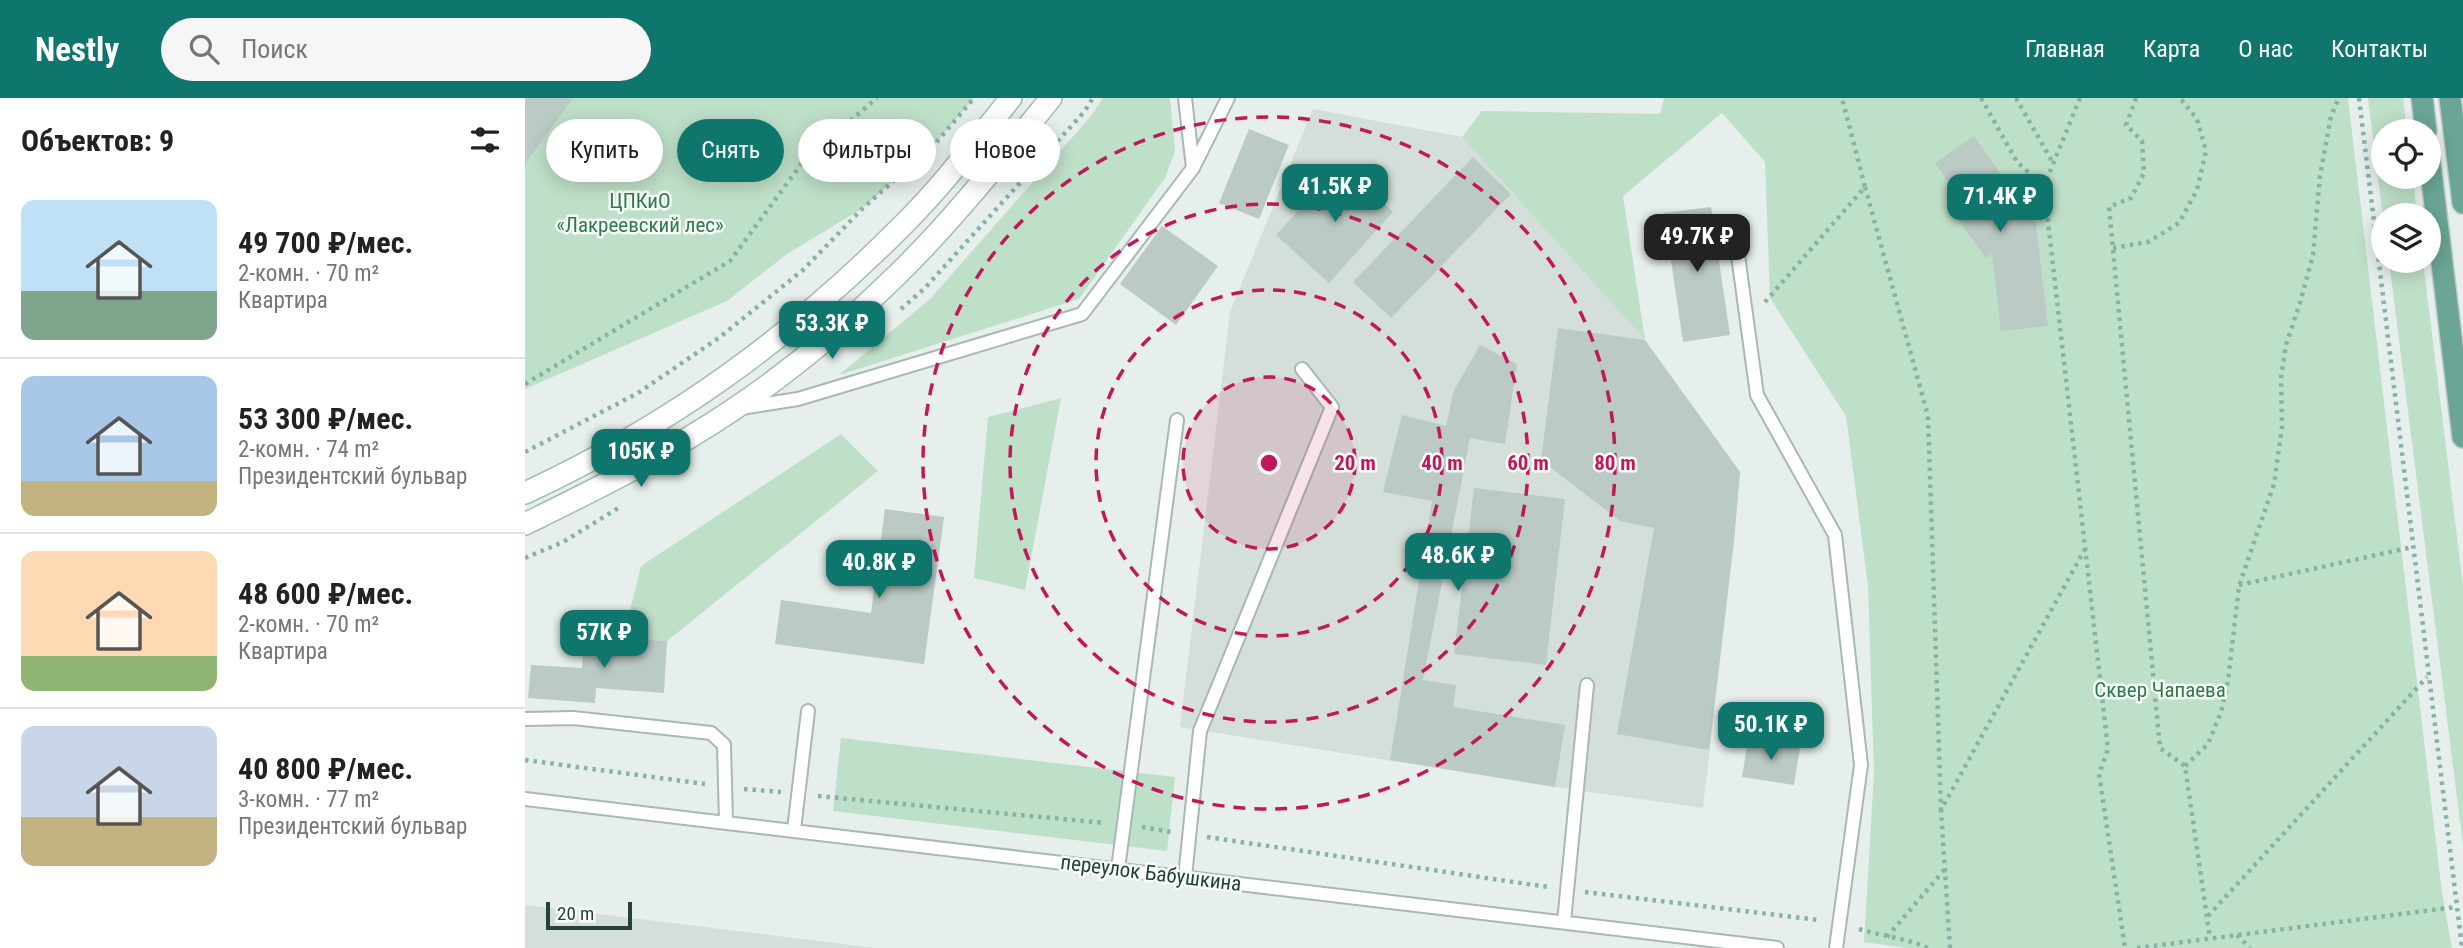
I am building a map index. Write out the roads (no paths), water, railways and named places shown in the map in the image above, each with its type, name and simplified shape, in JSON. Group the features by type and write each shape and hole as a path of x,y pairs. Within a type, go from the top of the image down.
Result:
{"main road":[{"path":"525,494 663,421 742,367 818,306 906,222 1011,98"},
{"path":"525,524 616,479 734,409 816,347 898,274 978,187 1051,98"},
{"path":"2422,98 2425,119"},
{"path":"2450,98 2463,204"},
{"path":"2433,189 2463,437"}],"lane":[{"path":"1185,98 1193,168"},
{"path":"734,409 798,399 1082,314 1193,168 1229,98"},
{"path":"1734,226 1757,395 1835,536 1861,765 1836,948"},
{"path":"1185,877 1201,731 1332,407 1302,369"},
{"path":"1118,869 1177,420"},
{"path":"1564,922 1587,685"},
{"path":"794,830 808,711"},
{"path":"525,719 573,718 711,733 724,745 726,822"},
{"name":"переулок Бабушкина","path":"525,799 1564,922 1669,941 1777,948"}],"park label":[{"name":"ЦПКиО «Лакреевский лес»","path":"640,213"},
{"name":"Сквер Чапаева","path":"2160,690"}]}
